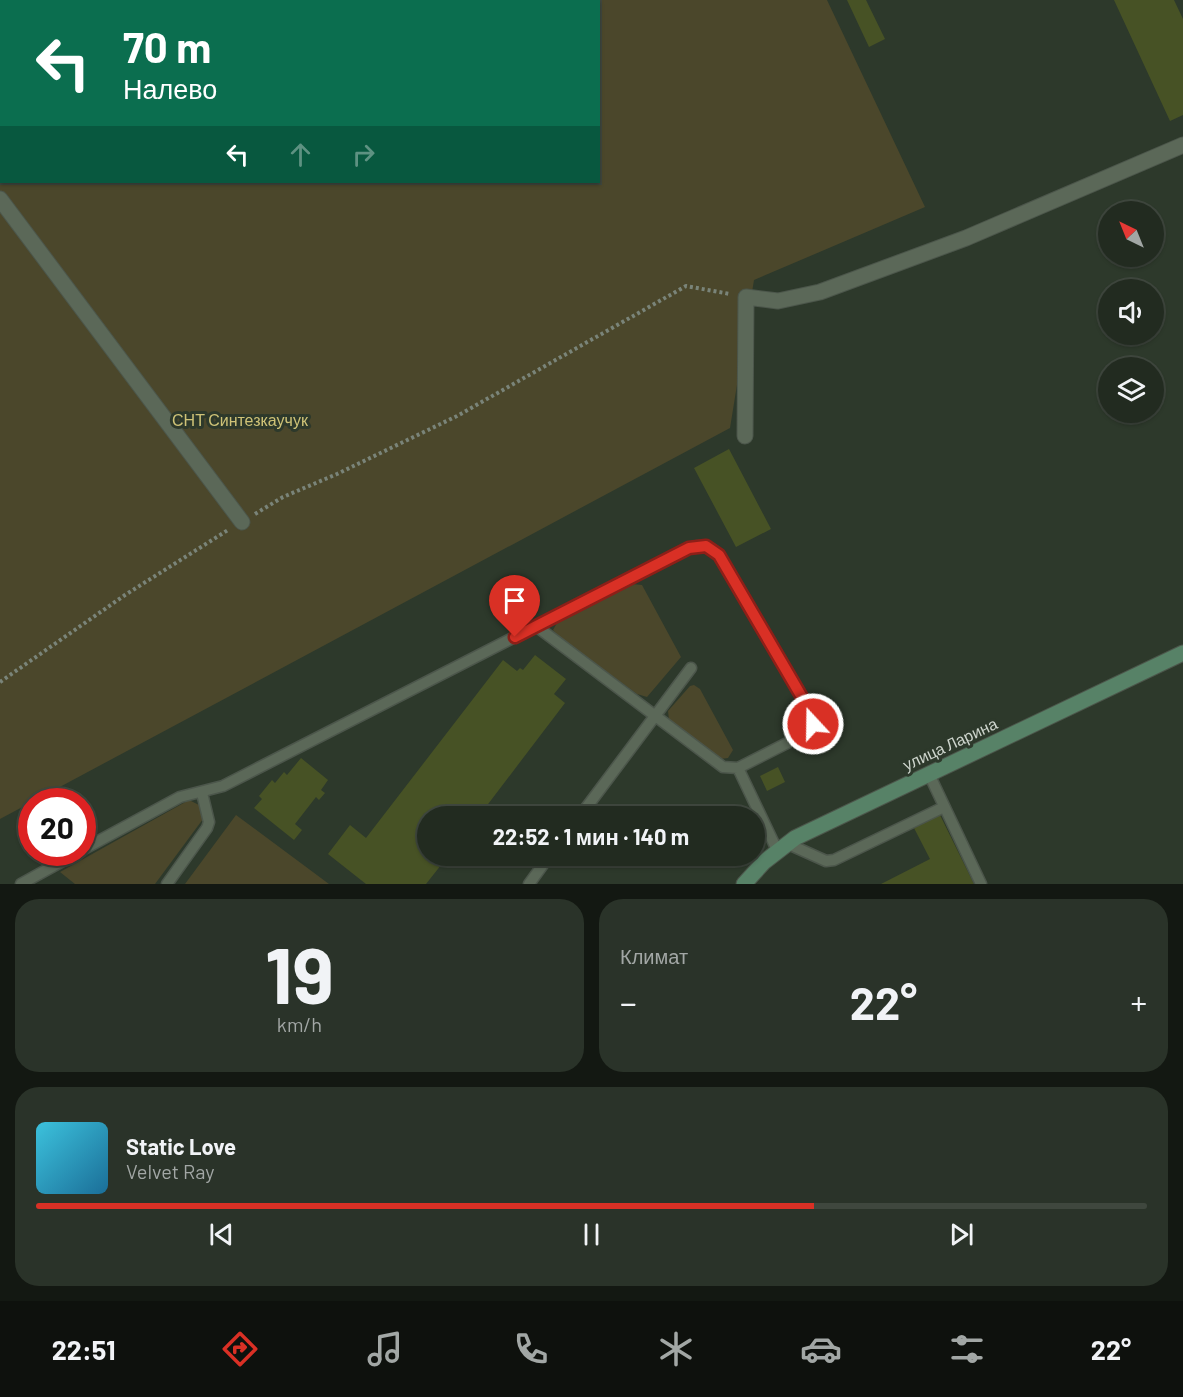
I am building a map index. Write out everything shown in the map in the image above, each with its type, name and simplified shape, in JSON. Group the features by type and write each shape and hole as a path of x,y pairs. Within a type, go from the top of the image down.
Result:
{"main road":[{"name":"улица Ларина","path":"744,884 782,846 1183,653"}],"street":[{"path":"745,436 746,297 778,301 820,292 966,238 1183,145"},
{"path":"0,199 242,522"}],"lane":[{"path":"96,843 180,797 223,786 536,626 689,548 699,546 706,546 719,555 814,719 809,730 801,736 738,768 731,769 717,764 536,626"},
{"path":"587,806 691,668"},
{"path":"738,768 782,846 826,861 834,860 944,807"},
{"path":"929,774 981,884"},
{"path":"167,884 207,828 208,822 202,792"},
{"path":"21,884 54,866"},
{"path":"529,884 542,866"}],"path":[{"path":"0,682 125,595 283,497 337,474 457,416 686,286 746,297"}],"green space":[{"name":"СНТ Синтезкаучук","path":"600,0 827,0 925,207 754,280 730,428 58,788 18,788 18,809 0,819 0,183 600,183"},
{"path":"632,584 642,585 681,657 647,697 637,694 553,630 557,623"},
{"path":"694,685 700,689 733,750 728,758 720,759 669,720 668,711 690,686"},
{"path":"189,800 201,806 203,819 155,884 75,884 60,872 71,866 96,866 96,852"},
{"path":"236,815 329,884 185,884"}],"building":[{"path":"847,0 866,0 885,39 869,47"},
{"path":"1114,0 1174,0 1183,19 1183,115 1170,121"},
{"path":"729,449 771,529 736,547 694,468"},
{"path":"535,655 566,679 554,694 565,703 487,806 417,806 417,866 440,866 426,884 366,884 328,854 350,825 366,838 503,660 517,671 520,668 523,670"},
{"path":"301,758 328,780 321,790 325,793 319,800 316,797 295,824 302,830 294,840 254,808 262,799 259,796 272,780 275,783 284,772 287,775"},
{"path":"778,767 785,782 767,791 760,776"},
{"path":"940,815 974,884 881,884 930,859 914,828"}],"route":[{"path":"515,637 689,548 706,546 719,555 810,711 814,719 813,724"}]}
